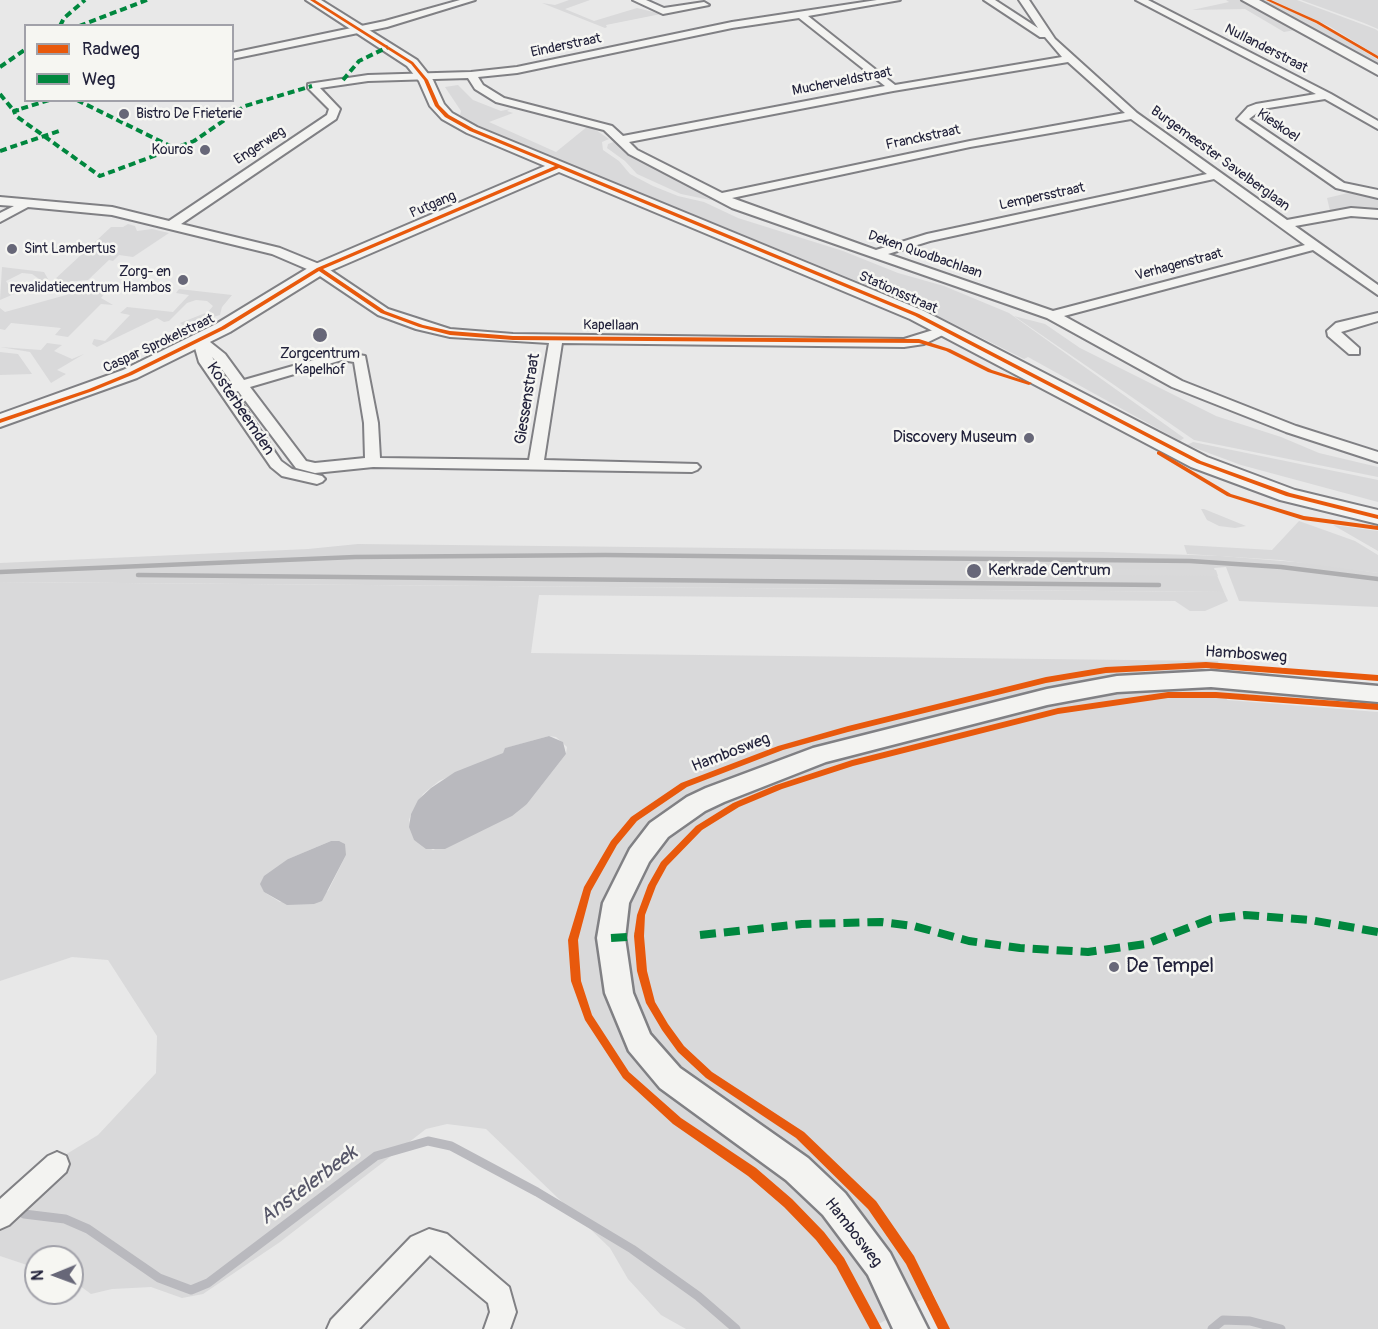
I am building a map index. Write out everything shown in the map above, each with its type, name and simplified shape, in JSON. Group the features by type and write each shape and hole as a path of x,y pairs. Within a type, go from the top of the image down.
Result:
{"main road":[{"path":"312,0 412,63 424,76"},
{"path":"1249,0 1378,71"},
{"name":"Stationsstraat","path":"424,76 437,106 452,119 557,167 887,302 946,330 1199,462 1288,495 1378,517"},
{"name":"Putgang","path":"319,270 557,167"},
{"name":"Caspar Sprokelstraat","path":"0,421 92,390 200,341 319,270"}],"street":[{"path":"234,56 361,30 470,0"},
{"path":"639,0 667,11 706,2 714,11"},
{"path":"807,0 824,10"},
{"name":"Einderstraat","path":"312,86 355,79 471,75 517,70 732,25 895,0"},
{"name":"Burgemeester Savelberglaan","path":"989,0 1052,41"},
{"name":"Burgemeester Savelberglaan","path":"1024,0 1052,41 1069,59 1133,115 1378,291"},
{"name":"Nullanderstraat","path":"1141,0 1327,96 1378,126"},
{"path":"800,14 893,88"},
{"path":"723,18 732,25"},
{"name":"Mucherveldstraat","path":"620,140 893,88 1069,59"},
{"name":"Deken Quodbachlaan","path":"471,75 479,87 500,100 608,128 633,152 720,197 1052,315 1150,371 1185,387 1291,429 1378,457"},
{"name":"Engerweg","path":"171,225 332,117 335,109 312,86"},
{"name":"Kieskoel","path":"1327,96 1256,107 1242,119 1340,186 1378,194"},
{"name":"Franckstraat","path":"720,197 970,144 1133,115"},
{"name":"Lempersstraat","path":"875,254 927,238 1216,175"},
{"name":"Kapellaan","path":"0,201 24,205 112,211 285,254 319,270 383,312 421,326 482,337 904,342 919,341 946,330"},
{"path":"0,218 24,205"},
{"path":"1284,224 1351,212 1378,214"},
{"name":"Verhagenstraat","path":"1052,315 1314,246"},
{"path":"1354,351 1335,336 1334,330 1341,326 1378,317"},
{"name":"Giessenstraat","path":"536,465 556,339"},
{"name":"Kosterbeemden","path":"200,341 206,363 234,388 301,465 329,468 373,462 692,466"},
{"path":"234,388 342,356 360,359 365,375 373,462"},
{"name":"Hambosweg","path":"911,1329 879,1264 834,1204 797,1170 670,1078 639,1042 618,993 611,938 616,903 639,856 659,830 696,804 715,795 821,754 1047,697 1117,684 1211,679 1378,693"},
{"path":"0,1216 57,1164"},
{"path":"340,1329 420,1246 429,1242 438,1243 500,1296 503,1312 498,1329"}],"shaded area":[{"path":"569,0 590,0 565,9 594,21 637,8 661,14 606,25 605,28 542,3 555,5"},
{"path":"1226,0 1241,0 1295,30 1284,32 1245,9 1192,10 1229,2"},
{"path":"1257,0 1265,0 1292,11 1338,35 1378,60 1378,67"},
{"path":"1272,0 1297,0 1375,29 1378,31 1378,56 1329,26"},
{"path":"1301,0 1378,0 1378,29 1364,23"},
{"path":"458,85 473,100 501,111 510,109 507,111 513,113 489,122 556,152 588,126 609,139 602,142 603,150 619,161 630,174 653,186 678,196 704,202 738,218 843,251 898,273 944,286 1009,313 1184,438 1180,441 1028,357 1024,359 918,306 479,127 460,115 461,111 445,87"},
{"path":"616,141 628,153 716,198 710,200 681,194 637,174 625,161 607,148 608,144"},
{"path":"1348,193 1378,197 1378,210 1352,208 1330,211 1327,198"},
{"path":"128,224 135,226 137,231 152,229 169,233 133,257 119,255 113,261 109,260 88,280 56,283 54,280 111,227 123,227"},
{"path":"2,267 44,272 48,279 42,281 32,274 22,273 6,281 14,294 0,300"},
{"path":"83,287 107,290 101,298 113,305 101,304 68,337 55,335 61,328 11,323 5,330 0,329 0,308 5,312 84,290"},
{"path":"179,289 232,295 222,307 220,315 184,326 180,323 208,312 213,306 207,301 196,300 187,303 169,321 164,322 157,318 97,347 92,344 94,339 105,341 130,315 120,313 127,307 173,312 189,295 176,293"},
{"path":"1014,316 1045,324 1080,348 1216,416 1281,437 1319,453 1378,467 1378,477 1194,440"},
{"path":"47,343 62,345 54,351 72,359 84,354 57,370 66,374 51,383 30,352 0,347 41,350"},
{"path":"0,352 18,354 32,374 0,375"},
{"path":"1193,442 1378,480 1378,502 1241,465 1187,445"},
{"path":"1201,509 1246,526 1235,528 1219,526 1207,520"},
{"path":"1299,521 1355,541 1378,555 1378,573 1280,560 1187,554 1184,545 1272,550"},
{"path":"1333,525 1378,531 1378,551"},
{"path":"358,544 1102,552 1221,556 1320,564 1378,573 1378,607 1239,601 1226,567 1214,568 1224,592 0,582 0,563 308,549"},
{"path":"1106,569 1216,570 1218,576 1108,575"},
{"path":"0,582 1224,592 1228,601 1205,611 1190,611 1175,601 539,595 531,653 1218,661 1225,689 1378,701 1378,704 1225,693 1227,700 1378,712 1378,1329 949,1329 933,1293 870,1329 686,1329 661,1315 628,1279 610,1248 486,1129 447,1124 426,1129 280,1242 203,1294 182,1298 151,1287 112,1289 91,1294 84,1289 84,1245 24,1245 24,1264 0,1256 0,1204 50,1164 98,1135 156,1073 157,1036 108,960 72,957 0,981","holes":["549,736 556,737 567,747 566,754 527,804 433,850 414,840 409,820 411,814 423,794 439,781 503,753 506,748","331,841 346,855 328,891 280,902 264,892 288,859"]},
{"path":"549,736 563,742 566,754 527,804 512,816 445,849 426,849 414,840 409,827 411,814 418,800 431,788 455,772 503,753 505,748"},
{"path":"331,841 345,844 346,855 322,901 314,904 287,905 264,892 260,884 264,876 288,859"}],"waterway":[{"name":"Anstelerbeek","path":"24,1214 65,1219 88,1229 159,1278 191,1290 208,1283 376,1156 428,1141 451,1146 537,1192 632,1249 698,1296 736,1329"},
{"name":"Anstelerbeek","path":"1212,1329 1223,1320 1250,1321 1281,1329"}],"railway":[{"path":"0,572 355,557 605,555 1190,561 1281,567 1378,579"},
{"path":"138,575 1159,585"}],"marked path":[{"path":"61,24 64,18 85,0"},
{"path":"84,24 147,0"},
{"path":"343,80 359,61 388,47"},
{"path":"0,67 24,50"},
{"path":"43,102 14,111 16,116 100,176 194,141 245,106 312,86"},
{"path":"0,94 14,111 19,110"},
{"path":"81,102 174,148"},
{"path":"0,151 59,131"},
{"path":"700,935 802,924 881,922 914,926 969,941 1020,948 1088,952 1146,944 1211,919 1245,915 1310,920 1378,932"},
{"path":"611,938 642,936"}],"cycle path":[{"path":"312,0 412,63 426,80 437,106 447,116 472,130 917,315 1199,462 1288,495 1378,517"},
{"path":"1268,0 1317,22 1378,58"},
{"path":"0,421 130,374 223,328 319,269 557,167"},
{"path":"319,269 383,312 421,326 450,333 513,338 919,341 948,350 990,371 1029,383"},
{"path":"1159,453 1229,495 1303,518 1378,528"},
{"path":"876,1329 840,1262 820,1236 788,1203 752,1172 677,1121 626,1075 588,1017 576,981 573,940 587,890 614,843 634,819 684,785 733,766 781,748 848,729 1046,680 1106,670 1206,665 1378,678"},
{"path":"944,1329 910,1260 872,1205 800,1135 709,1075 681,1049 665,1027 651,1003 642,971 639,936 641,915 652,885 664,864 699,828 736,805 779,787 852,763 1058,711 1168,695 1216,695 1378,707"}],"place":[{"name":"Bistro De Frieterie","path":"124,114"},
{"name":"Kouros","path":"205,150"},
{"name":"Sint Lambertus","path":"12,249"},
{"name":"Zorg- en revalidatiecentrum Hambos","path":"183,280"},
{"name":"Zorgcentrum Kapelhof","path":"320,335"},
{"name":"Discovery Museum","path":"1029,438"},
{"name":"Kerkrade Centrum","path":"974,571"},
{"name":"De Tempel","path":"1114,967"}]}
